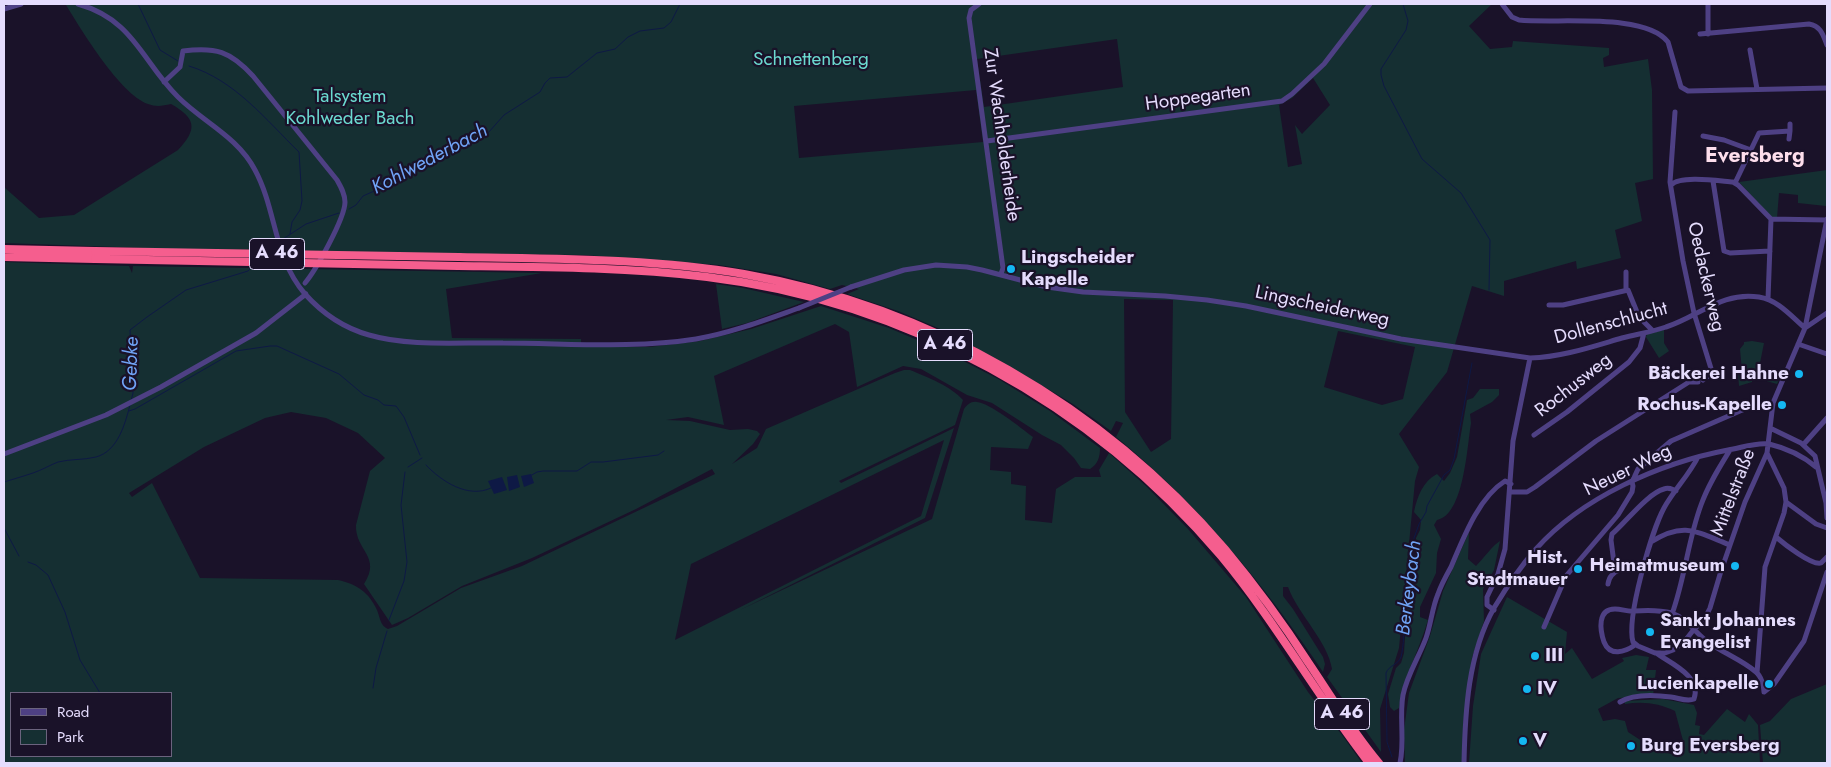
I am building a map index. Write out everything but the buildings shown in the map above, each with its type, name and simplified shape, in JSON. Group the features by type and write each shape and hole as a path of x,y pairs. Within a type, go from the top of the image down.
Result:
{"highway":[{"name":"A 46","path":"4,249 95,255"},
{"name":"A 46","path":"4,257 95,255 458,262 620,262 673,265 744,274 804,287 847,299 914,323 978,353 1040,388 1098,428 1178,498 1226,550 1248,578 1309,662 1351,727 1379,763"},
{"name":"A 46","path":"458,262 708,277 777,289 845,307 911,331 944,345 1006,377 1065,414 1107,446 1147,480 1185,517 1220,556 1263,612 1328,709 1369,763"}],"street":[{"path":"4,9 21,4"},
{"name":"Lingscheiderweg","path":"78,4 99,12 121,26 134,40 164,82 182,101 236,144 248,159 264,191 281,255 292,275 306,294 332,318 354,330 386,339 435,342 638,344 678,341 740,328 799,308 851,287 904,270 929,266 967,267 1048,287 1083,292 1186,297 1228,303 1401,339 1530,358"},
{"name":"Zur Wachholderheide","path":"979,4 970,10 969,18 1003,268 1001,274"},
{"name":"Hoppegarten","path":"987,141 1282,101 1324,64 1370,4"},
{"path":"1502,4 1512,17 1519,20 1625,22 1644,26 1663,36 1668,42 1681,87 1684,90 1827,88"},
{"path":"1708,4 1708,34"},
{"path":"1700,34 1809,24 1816,26 1822,31 1827,45"},
{"path":"164,82 180,68 183,51 212,50 222,52 234,58 253,76 337,180 344,196 343,214 305,283"},
{"path":"1750,50 1757,89"},
{"name":"Oedackerweg","path":"1510,492 1527,492 1604,436 1689,382 1701,381 1713,375 1694,313 1683,261 1670,176 1675,112"},
{"path":"1790,124 1790,139"},
{"path":"1735,183 1759,133 1790,131"},
{"path":"1703,136 1724,140 1751,150"},
{"path":"1672,185 1676,182 1687,180 1735,183 1771,219 1827,220"},
{"path":"1714,181 1724,251 1730,253 1770,251"},
{"path":"1768,299 1771,219"},
{"name":"Mittelstraße","path":"1655,653 1665,653 1678,648 1702,622 1710,608 1730,545 1767,453 1772,403 1805,328 1827,220"},
{"path":"1626,272 1626,289 1630,292 1639,317 1652,330"},
{"path":"1548,305 1563,304 1626,289"},
{"path":"4,454 137,400 256,333 306,294"},
{"name":"Dollenschlucht","path":"1530,358 1547,358 1582,350 1676,323 1720,301 1736,296 1752,296 1777,303 1805,328"},
{"path":"1805,328 1827,313"},
{"name":"Rochusweg","path":"1534,435 1567,412 1629,362 1640,348 1644,332"},
{"path":"1798,344 1827,354"},
{"path":"1494,610 1487,605 1486,597 1498,574 1503,559 1514,441 1530,358"},
{"path":"1544,627 1566,576 1618,515 1632,492 1632,482 1638,469 1671,441 1740,411 1760,404 1772,403"},
{"path":"1804,445 1827,418"},
{"path":"1770,428 1804,445 1815,456 1827,518"},
{"name":"Neuer Weg","path":"1464,763 1472,676 1477,652 1494,610 1514,578 1536,549 1572,517 1605,495 1666,466 1756,444 1768,444"},
{"path":"1768,444 1797,454 1816,467"},
{"path":"1672,614 1680,593 1693,531 1707,489 1730,450"},
{"path":"1767,453 1784,488 1786,502 1765,568 1757,672 1764,692 1774,684 1804,641 1827,572"},
{"path":"1635,644 1632,633 1633,612 1660,516 1694,466 1698,457"},
{"path":"1400,763 1403,696 1407,680 1419,657 1428,631 1438,594 1474,517 1497,488 1505,481 1511,484"},
{"path":"1615,571 1612,534 1659,491 1668,488 1676,491"},
{"path":"1786,502 1816,524 1827,528"},
{"path":"1651,543 1673,531 1693,531 1730,545"},
{"path":"1776,537 1792,550 1816,563 1821,562 1827,557"},
{"path":"1608,584 1610,576 1615,571 1645,564"},
{"path":"1635,644 1620,652 1609,650 1603,639 1602,627 1602,617 1607,611 1615,609 1633,612 1656,611 1682,618 1695,628 1706,641 1757,672"},
{"path":"1620,702 1635,698 1666,697 1690,701 1694,698 1695,692 1690,678 1655,653 1635,644"}],"green space":[{"path":"60,4 1492,4 1469,26 1490,49 1512,47 1513,41 1609,48 1609,55 1603,58 1604,67 1648,59 1652,90 1653,179 1635,183 1642,221 1615,230 1621,258 1577,269 1576,261 1504,281 1504,296 1472,286 1447,372 1399,434 1419,467 1415,481 1399,648 1380,709 1381,752 1327,677 1332,669 1325,649 1288,587 1283,587 1283,596 1323,657 1325,664 1323,672 1278,608 1202,517 1146,462 1116,437 1123,423 1116,421 1111,431 1073,404 945,331 898,311 847,294 859,289 842,285 830,289 776,274 719,265 585,255 257,252 4,243 4,187 39,218 74,215 178,150 189,136 191,130 189,119 179,109 171,104 154,106 148,104 137,98 126,88 102,61 66,5","holes":["1117,39 1123,87 984,107 977,59","1313,78 1330,105 1302,134 1295,125 1302,164 1288,167 1279,105 1292,98","976,90 983,142 799,158 794,106","1124,299 1173,300 1171,439 1151,452 1125,412","1338,331 1415,347 1403,399 1382,405 1324,387"]},
{"path":"1827,170 1826,206 1798,203 1798,195 1779,193 1777,218 1772,218 1739,182"},
{"path":"4,262 129,266 132,273 133,266 542,273 446,289 452,338 581,339 581,347 649,347 700,341 751,329 821,306 889,328 948,353 1000,380 1050,411 1100,448 1097,463 1090,469 1081,468 1061,445 992,403 967,395 921,369 903,366 857,387 849,332 835,324 714,376 724,425 688,417 666,420 690,421 730,430 748,429 757,431 760,434 753,444 732,464 757,448 766,429 895,373 910,370 945,386 963,400 955,425 839,481 841,483 954,428 925,518 740,610 932,519 964,409 971,403 983,403 1033,437 1028,449 991,447 990,470 1011,472 1011,484 1026,486 1025,520 1052,523 1056,489 1075,477 1101,477 1099,470 1109,453 1147,487 1188,529 1246,597 1308,692 1362,763 4,763","holes":["291,412 326,418 358,433 385,458 370,471 356,525 359,541 369,560 370,567 364,584 392,625 408,618 462,586 532,558 636,509 712,469 715,474 522,566 461,588 397,626 388,629 382,624 374,604 366,594 356,587 338,580 200,578 152,483 132,497 129,493 204,447 265,418","944,440 921,516 675,640 691,564"]},
{"path":"716,284 804,302 747,323 722,329"},
{"path":"1664,330 1664,343 1669,351 1659,358 1646,337 1647,334"},
{"path":"1744,342 1764,343 1759,368 1764,370 1762,380 1752,378 1752,382 1739,386 1738,373 1742,371 1740,349"},
{"path":"1765,369 1783,371 1777,384 1763,380"},
{"path":"1480,389 1499,389 1499,395 1492,402 1470,414 1471,423 1466,463 1459,493 1446,515 1437,520 1434,525 1441,539 1437,553 1436,573 1420,607 1420,617 1428,620 1404,685 1399,708 1394,711 1390,707 1388,694 1396,668 1401,663 1404,653 1407,604 1415,583 1416,538 1420,530 1421,520 1414,512 1415,506 1421,490 1432,477 1437,474 1444,481 1450,473 1457,457 1467,400 1473,398"},
{"path":"1469,532 1468,559 1476,566 1500,541 1494,570 1483,589 1484,621 1472,658 1464,717 1462,763 1405,763 1404,730 1409,693 1430,636 1443,591"},
{"path":"1507,597 1567,632 1565,654 1572,648 1592,679 1624,661 1622,658 1636,655 1649,657 1646,670 1656,670 1653,696 1618,698 1598,709 1603,721 1615,719 1625,721 1628,732 1651,747 1671,754 1685,748 1675,711 1651,703 1625,704 1625,701 1663,699 1694,705 1697,713 1695,725 1700,726 1699,734 1704,735 1727,709 1745,722 1749,714 1758,725 1760,763 1469,763 1473,706 1481,654"},
{"path":"1827,684 1827,763 1763,763 1760,725 1770,721 1791,699"}],"water":[{"path":"531,474 534,483 524,487 521,476"},
{"path":"517,475 520,487 509,491 507,477"},
{"path":"502,477 507,490 494,494 488,481"}],"waterway":[{"path":"138,4 160,50 178,61"},
{"name":"Kohlwederbach","path":"349,209 356,205 363,196 392,183 453,145 488,133 504,115 540,92 550,78 567,77 597,53 615,49 628,37 640,31 664,28 671,22 680,4"},
{"name":"Berkeybach","path":"1403,4 1408,21 1406,30 1381,69 1384,86 1422,159 1461,193 1490,240 1489,290"},
{"path":"189,66 206,72 235,91 262,114 299,152 302,201 300,210 292,222 290,234"},
{"name":"Gebke","path":"283,239 306,224 339,213"},
{"name":"Gebke","path":"266,250 272,244"},
{"name":"Gebke","path":"131,401 133,393 130,330 186,290 248,271 254,265"},
{"path":"129,411 236,351 277,346 339,374 364,395 378,400 384,405 396,406 404,417 420,455"},
{"name":"Berkeybach","path":"1392,757 1387,742 1386,673 1401,657 1406,599 1413,581 1411,575 1414,538 1427,506 1444,475 1450,470 1454,459 1472,363"},
{"name":"Gebke","path":"4,482 36,472 58,462 91,458 104,454 119,436 130,405"},
{"path":"530,476 543,471 577,471 591,462 658,455 664,451"},
{"path":"408,467 422,458"},
{"path":"426,465 439,477 464,490 482,491 491,488"},
{"path":"389,620 404,581 407,562 401,505 405,472"},
{"path":"4,528 19,556"},
{"path":"28,562 36,565 48,575 65,612 80,660 99,692"},
{"path":"373,688 376,668 387,631"}],"place":[{"name":"Lingscheider Kapelle","path":"1011,269"},
{"name":"Bäckerei Hahne","path":"1799,374"},
{"name":"Rochus-Kapelle","path":"1782,405"},
{"name":"Heimatmuseum","path":"1735,566"},
{"name":"Hist. Stadtmauer","path":"1578,569"},
{"name":"Sankt Johannes Evangelist","path":"1650,632"},
{"name":"III","path":"1535,656"},
{"name":"Lucienkapelle","path":"1769,684"},
{"name":"IV","path":"1527,689"},
{"name":"V","path":"1523,741"},
{"name":"Burg Eversberg","path":"1631,746"}],"district":[{"name":"Eversberg","path":"1755,157"}],"park label":[{"name":"Schnettenberg","path":"811,60"},
{"name":"Talsystem Kohlweder Bach","path":"350,108"}]}
